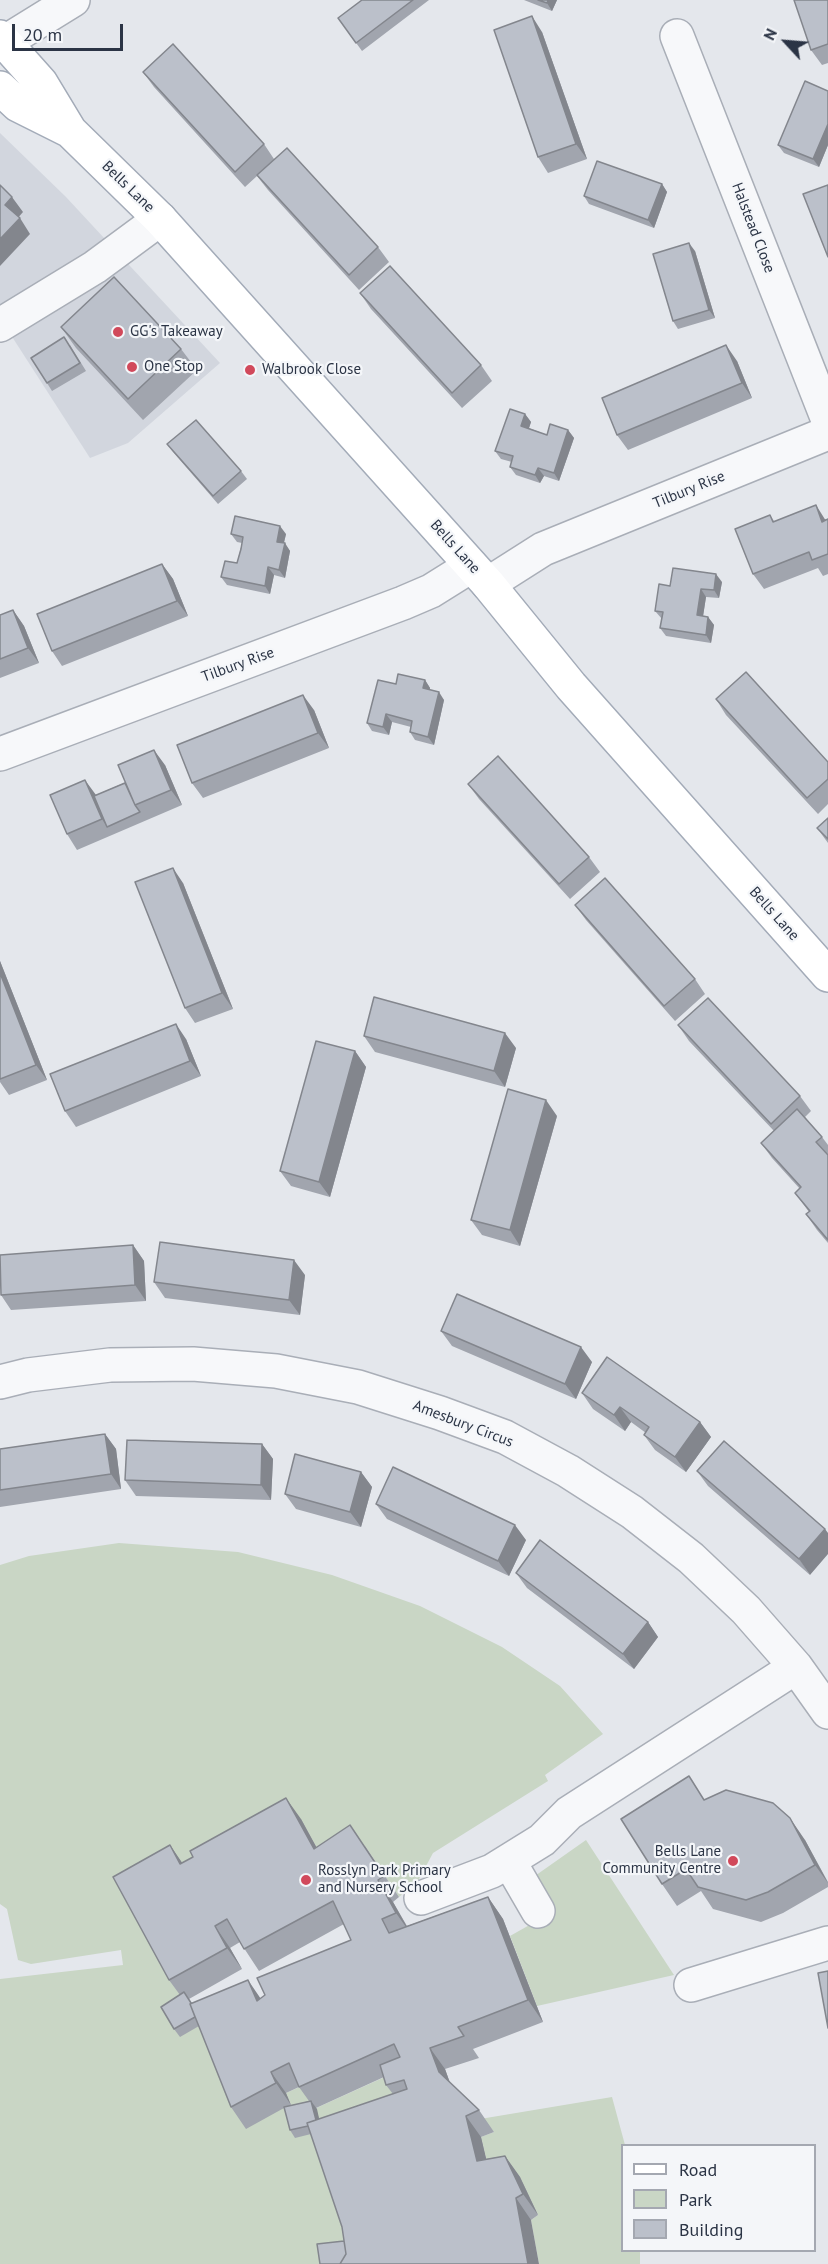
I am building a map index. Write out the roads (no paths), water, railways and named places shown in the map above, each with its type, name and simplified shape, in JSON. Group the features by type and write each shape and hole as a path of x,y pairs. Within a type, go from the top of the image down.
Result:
{"main road":[{"name":"Bells Lane","path":"3,40 41,83 70,130 160,219 480,575 571,687 828,975"},
{"name":"Bells Lane","path":"0,88 18,105 70,130"}],"street":[{"path":"3,40 73,0"},
{"name":"Halstead Close","path":"677,36 828,420"},
{"path":"0,325 95,267 160,219"},
{"name":"Tilbury Rise","path":"0,754 431,591 480,575 828,433"},
{"name":"Amesbury Circus","path":"0,1382 28,1375 110,1365 193,1364 276,1371 358,1387 505,1437 568,1471 632,1512 691,1558 746,1610 796,1667 828,1712"},
{"path":"421,1898 492,1871 509,1861 542,1840 569,1813 796,1667"},
{"path":"509,1861 538,1911"},
{"path":"690,1985 828,1942"}],"place":[{"name":"GG's Takeaway","path":"118,332"},
{"name":"One Stop","path":"132,367"},
{"name":"Walbrook Close","path":"250,370"},
{"name":"Bells Lane Community Centre","path":"733,1861"},
{"name":"Rosslyn Park Primary and Nursery School","path":"306,1880"}]}
